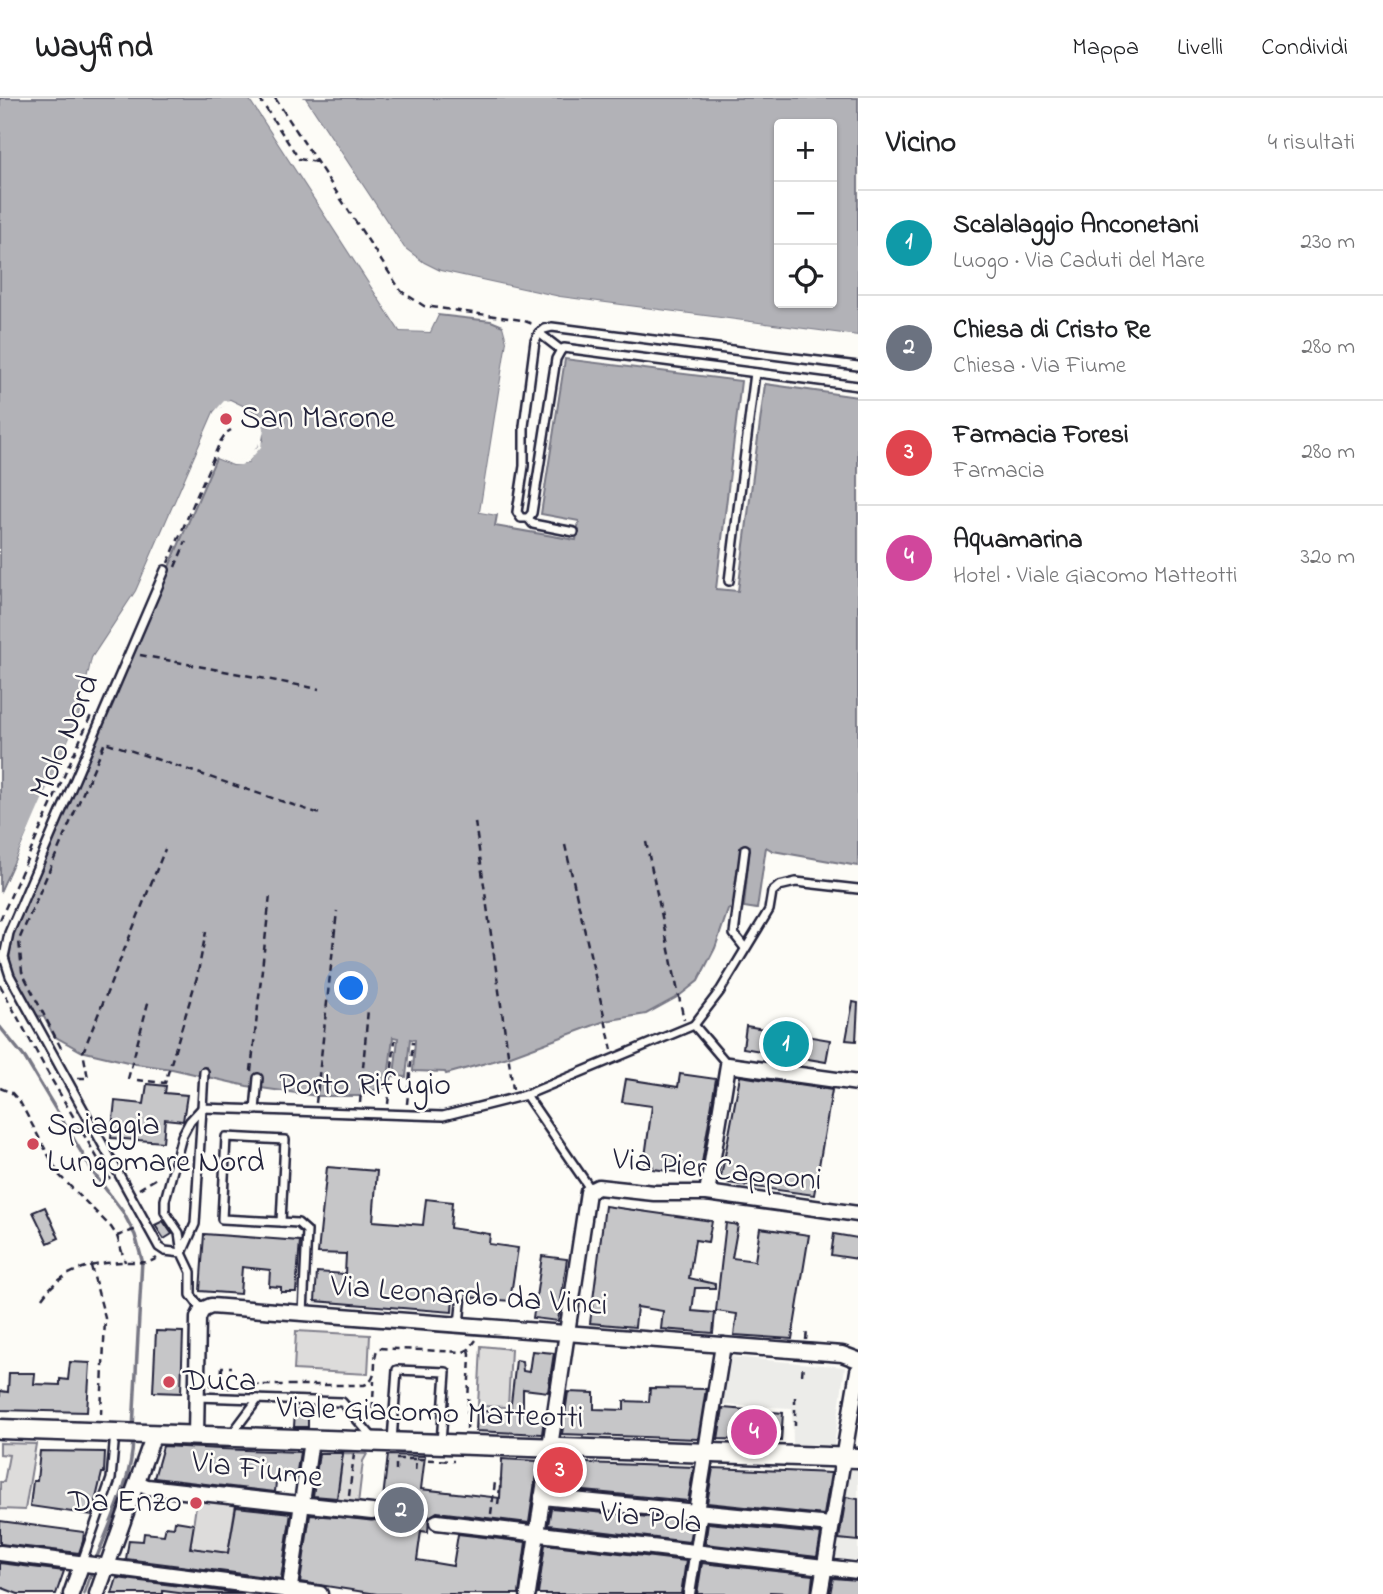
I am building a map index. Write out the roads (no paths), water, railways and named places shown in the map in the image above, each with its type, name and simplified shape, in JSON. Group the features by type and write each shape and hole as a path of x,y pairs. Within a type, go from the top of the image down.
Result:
{"street":[{"path":"707,1193 728,1065 858,1083"},
{"name":"Via Pier Capponi","path":"528,1594 585,1198 591,1189 598,1186 654,1194 707,1193 858,1214"},
{"name":"Via Leonardo da Vinci","path":"202,1310 211,1306 303,1312 842,1353 858,1360"},
{"path":"196,1436 202,1392 198,1318 202,1310"},
{"path":"689,1594 723,1345"},
{"path":"820,1594 831,1525 850,1458 858,1371"},
{"name":"Viale Giacomo Matteotti","path":"0,1429 850,1458"},
{"path":"71,1594 94,1565 136,1483 150,1434"},
{"path":"289,1592 311,1440"},
{"name":"Via Fiume","path":"136,1483 147,1487 372,1512"},
{"path":"542,1497 831,1525"},
{"name":"Via Pola","path":"436,1522 858,1571"},
{"path":"0,1553 320,1594"},
{"path":"94,1565 97,1594"}],"lane":[{"path":"528,518 521,518 517,510 524,466 525,416 535,341 542,331 552,327 858,366"},
{"path":"542,331 561,350"},
{"path":"528,518 532,513 556,359 564,348 858,386"},
{"path":"729,581 755,373"},
{"path":"528,518 533,524 574,532"},
{"name":"Molo Nord","path":"165,570 9,933 4,957 10,976 159,1247 165,1251 182,1253"},
{"path":"744,849 734,934 745,948"},
{"name":"Porto Rifugio","path":"202,1108 443,1116 526,1095 690,1027 710,1007 769,910 772,892 779,886 796,882 858,889"},
{"path":"690,1027 728,1065"},
{"path":"182,1253 195,1224 204,1072"},
{"path":"254,1081 255,1110"},
{"path":"526,1095 591,1189"},
{"path":"202,1108 190,1121 182,1136 165,1200 165,1212 179,1233 182,1253 191,1272 191,1295 202,1310"},
{"path":"281,1222 285,1140 226,1136 222,1219 298,1223 307,1231 303,1312"},
{"path":"459,1324 461,1295"},
{"path":"384,1442 397,1370 446,1372 441,1444"},
{"path":"202,1392 258,1399 342,1402 384,1442"},
{"path":"229,1437 258,1399"},
{"path":"94,1565 121,1433"}],"waterway":[{"path":"0,1027 25,1058 95,1175 123,1212 135,1235 142,1260 133,1429"},
{"path":"95,1562 129,1471 133,1440"},
{"path":"84,1594 92,1570"}],"place":[{"name":"San Marone","path":"226,419"},
{"name":"Scalalaggio Anconetani","path":"786,1044"},
{"name":"Spiaggia Lungomare Nord","path":"33,1144"},
{"name":"Duca","path":"169,1382"},
{"name":"Aquamarina","path":"754,1432"},
{"name":"Farmacia Foresi","path":"560,1470"},
{"name":"Da Enzo","path":"196,1503"},
{"name":"Chiesa di Cristo Re","path":"401,1510"}]}
